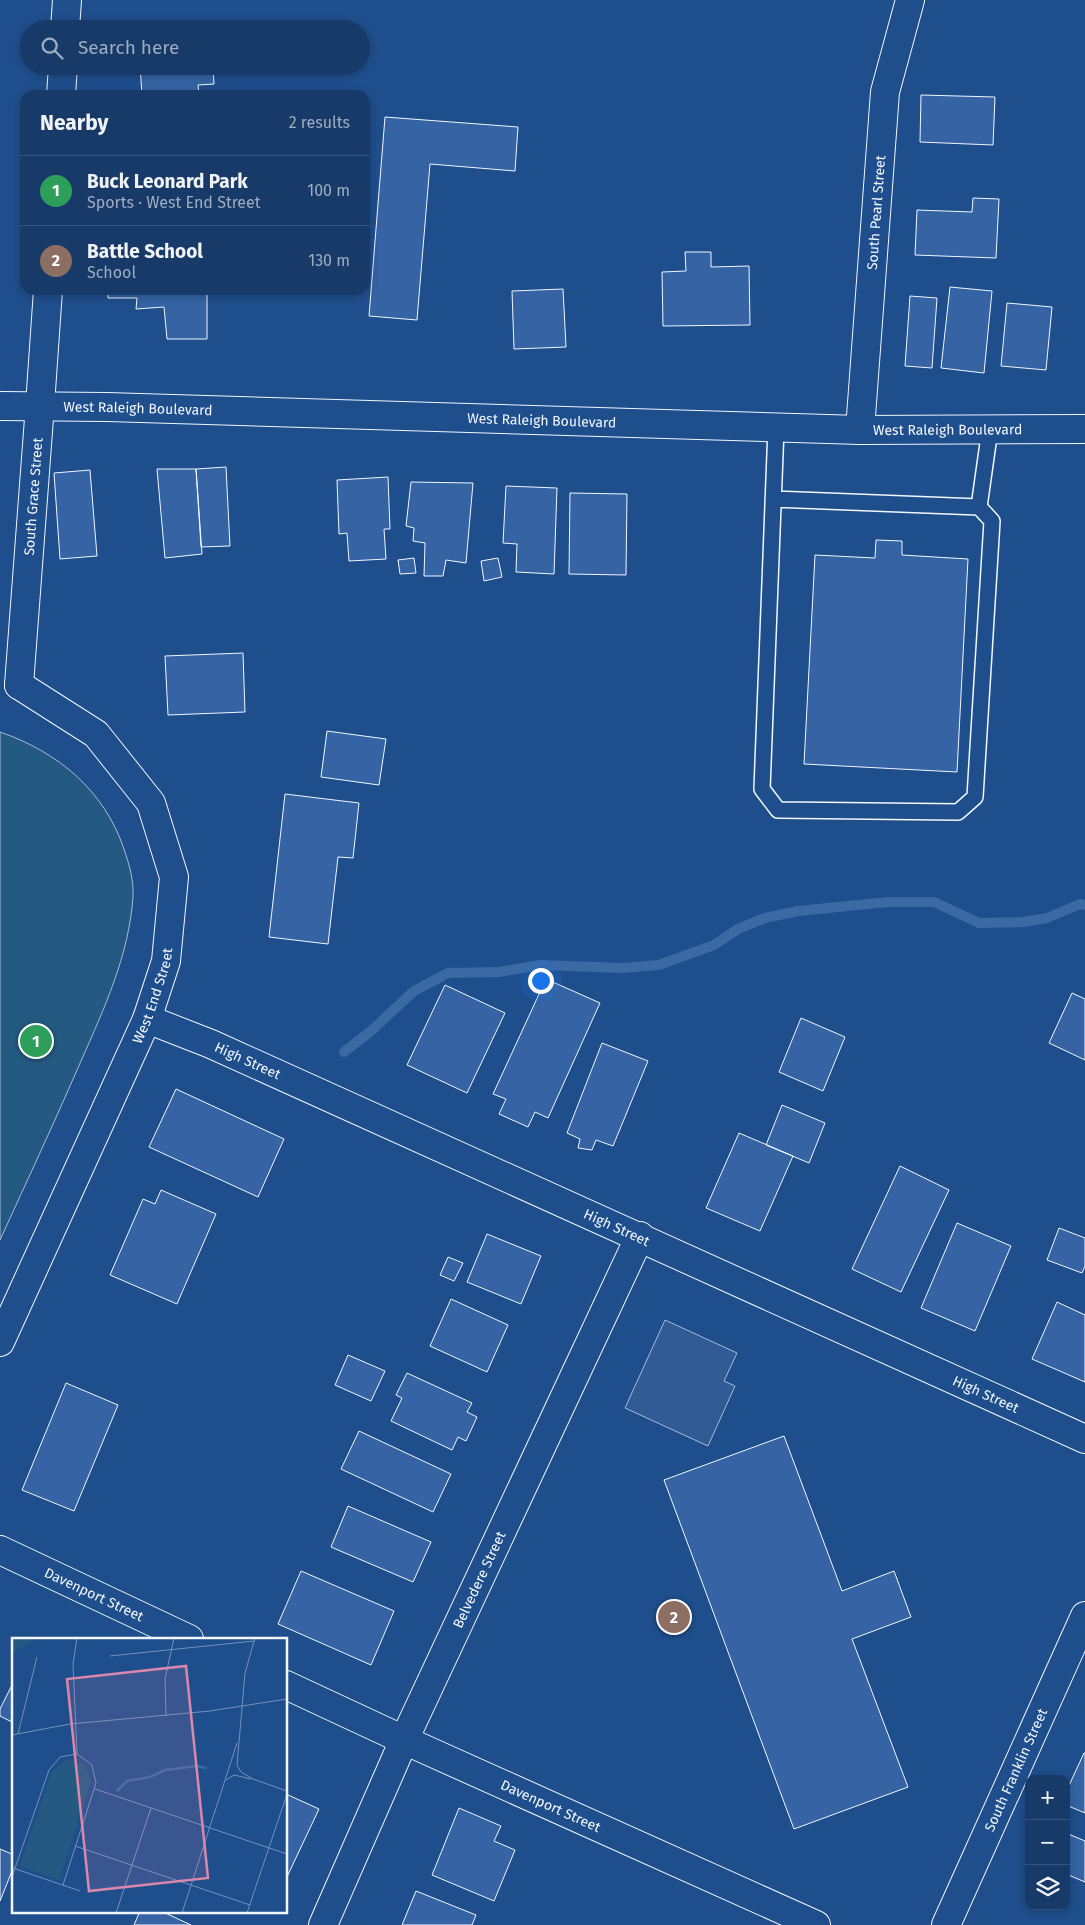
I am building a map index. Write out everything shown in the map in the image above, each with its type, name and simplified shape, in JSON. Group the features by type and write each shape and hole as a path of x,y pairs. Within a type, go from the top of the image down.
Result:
{"street":[{"path":"67,20 68,0"},
{"name":"South Pearl Street","path":"860,430 885,92 910,0"},
{"path":"61,90 62,75"},
{"name":"South Grace Street","path":"10,684 40,405 48,295"},
{"name":"West Raleigh Boulevard","path":"0,406 40,405 860,430 1085,428"},
{"name":"West End Street","path":"0,1342 147,1019 166,961 174,877 151,803 96,734 10,684"},
{"name":"High Street","path":"147,1019 210,1044 640,1236 1085,1438"},
{"name":"Belvedere Street","path":"322,1925 404,1740 640,1236"},
{"name":"Davenport Street","path":"0,1550 187,1638"},
{"name":"South Franklin Street","path":"946,1925 1085,1616"},
{"name":"Davenport Street","path":"288,1686 816,1925"}],"lane":[{"path":"773,499 979,507 992,521 975,797 958,812 778,810 762,789 773,499 776,428"},
{"path":"979,507 990,429"}],"shaded area":[{"path":"0,732 41,750 59,762 91,791 115,828 124,849 132,878 133,897 131,919 121,961 107,1002 0,1240"},
{"path":"665,1320 737,1353 724,1381 735,1386 708,1446 625,1408"}],"building":[{"path":"141,75 214,75 214,84 198,85 198,90 142,90"},
{"path":"921,95 995,97 993,145 920,142"},
{"path":"385,117 518,127 515,171 430,164 417,320 369,316"},
{"path":"973,198 999,199 996,258 915,255 917,210 972,212"},
{"path":"685,252 711,252 711,267 749,266 750,325 663,326 662,272 686,271"},
{"path":"950,287 992,291 984,373 941,368"},
{"path":"563,289 566,347 514,349 512,291"},
{"path":"108,295 207,295 207,339 167,339 164,307 136,309 137,298 108,298"},
{"path":"910,296 937,298 932,368 905,366"},
{"path":"1007,303 1052,307 1046,370 1001,366"},
{"path":"226,467 230,546 201,547 196,469"},
{"path":"157,469 196,469 202,554 165,558"},
{"path":"90,470 97,556 60,559 54,473"},
{"path":"388,477 390,529 384,529 386,559 349,561 347,533 339,534 337,480"},
{"path":"411,482 473,483 466,563 446,560 443,576 424,576 425,543 413,541 414,528 406,526"},
{"path":"506,486 557,488 554,574 516,572 517,544 503,543"},
{"path":"570,493 627,494 626,575 569,574"},
{"path":"876,540 902,541 902,555 968,559 957,772 804,764 815,555 875,558"},
{"path":"414,558 416,573 400,574 398,560"},
{"path":"498,558 502,577 484,581 481,561"},
{"path":"243,653 245,712 168,715 165,656"},
{"path":"327,731 386,739 379,785 321,777"},
{"path":"285,794 359,803 353,858 338,857 328,944 269,937"},
{"path":"546,979 600,1003 548,1118 535,1112 528,1127 499,1114 506,1099 493,1094"},
{"path":"445,985 505,1013 467,1093 407,1065"},
{"path":"1072,993 1085,999 1085,1060 1049,1043"},
{"path":"801,1018 845,1037 823,1091 779,1072"},
{"path":"602,1043 648,1061 613,1146 596,1140 592,1150 578,1148 580,1139 567,1133"},
{"path":"176,1089 284,1139 258,1197 149,1147"},
{"path":"782,1105 825,1123 809,1163 766,1145"},
{"path":"739,1133 793,1156 760,1231 706,1208"},
{"path":"900,1166 949,1190 901,1292 852,1269"},
{"path":"161,1190 216,1214 177,1304 110,1275 143,1199 155,1204"},
{"path":"957,1223 1011,1246 975,1331 921,1308"},
{"path":"1059,1228 1085,1238 1085,1266 1082,1273 1047,1260"},
{"path":"487,1234 541,1256 521,1304 467,1282"},
{"path":"448,1257 463,1263 454,1281 440,1275"},
{"path":"451,1299 508,1325 487,1372 430,1346"},
{"path":"1057,1302 1085,1315 1085,1382 1032,1359"},
{"path":"348,1355 385,1371 371,1401 335,1385"},
{"path":"407,1373 472,1403 467,1412 477,1417 466,1441 458,1437 452,1450 391,1421 402,1398 396,1395"},
{"path":"66,1383 118,1405 74,1511 22,1490"},
{"path":"359,1431 451,1474 433,1512 341,1469"},
{"path":"784,1436 842,1591 894,1571 911,1617 852,1639 908,1787 794,1829 664,1480"},
{"path":"348,1506 431,1542 413,1582 331,1547"},
{"path":"301,1571 394,1611 371,1665 278,1624"},
{"path":"12,1685 12,1722 0,1716 0,1709"},
{"path":"1085,1753 1085,1813 1070,1807 1070,1783"},
{"path":"288,1795 319,1809 288,1875"},
{"path":"459,1808 501,1826 494,1841 515,1850 494,1901 432,1875"},
{"path":"1070,1835 1085,1841 1085,1882 1070,1876"},
{"path":"0,1849 12,1854 12,1871 0,1901"},
{"path":"416,1891 476,1915 472,1925 402,1925"},
{"path":"140,1912 163,1912 191,1925 134,1925"}],"waterway":[{"path":"344,1052 371,1031 414,991 448,973 499,972 540,965 622,968 659,965 714,945 738,929 765,918 798,911 888,902 934,902 979,923 1024,922 1047,918 1080,904 1085,905"}],"place":[{"name":"Buck Leonard Park","path":"36,1041"},
{"name":"Battle School","path":"674,1617"}]}
